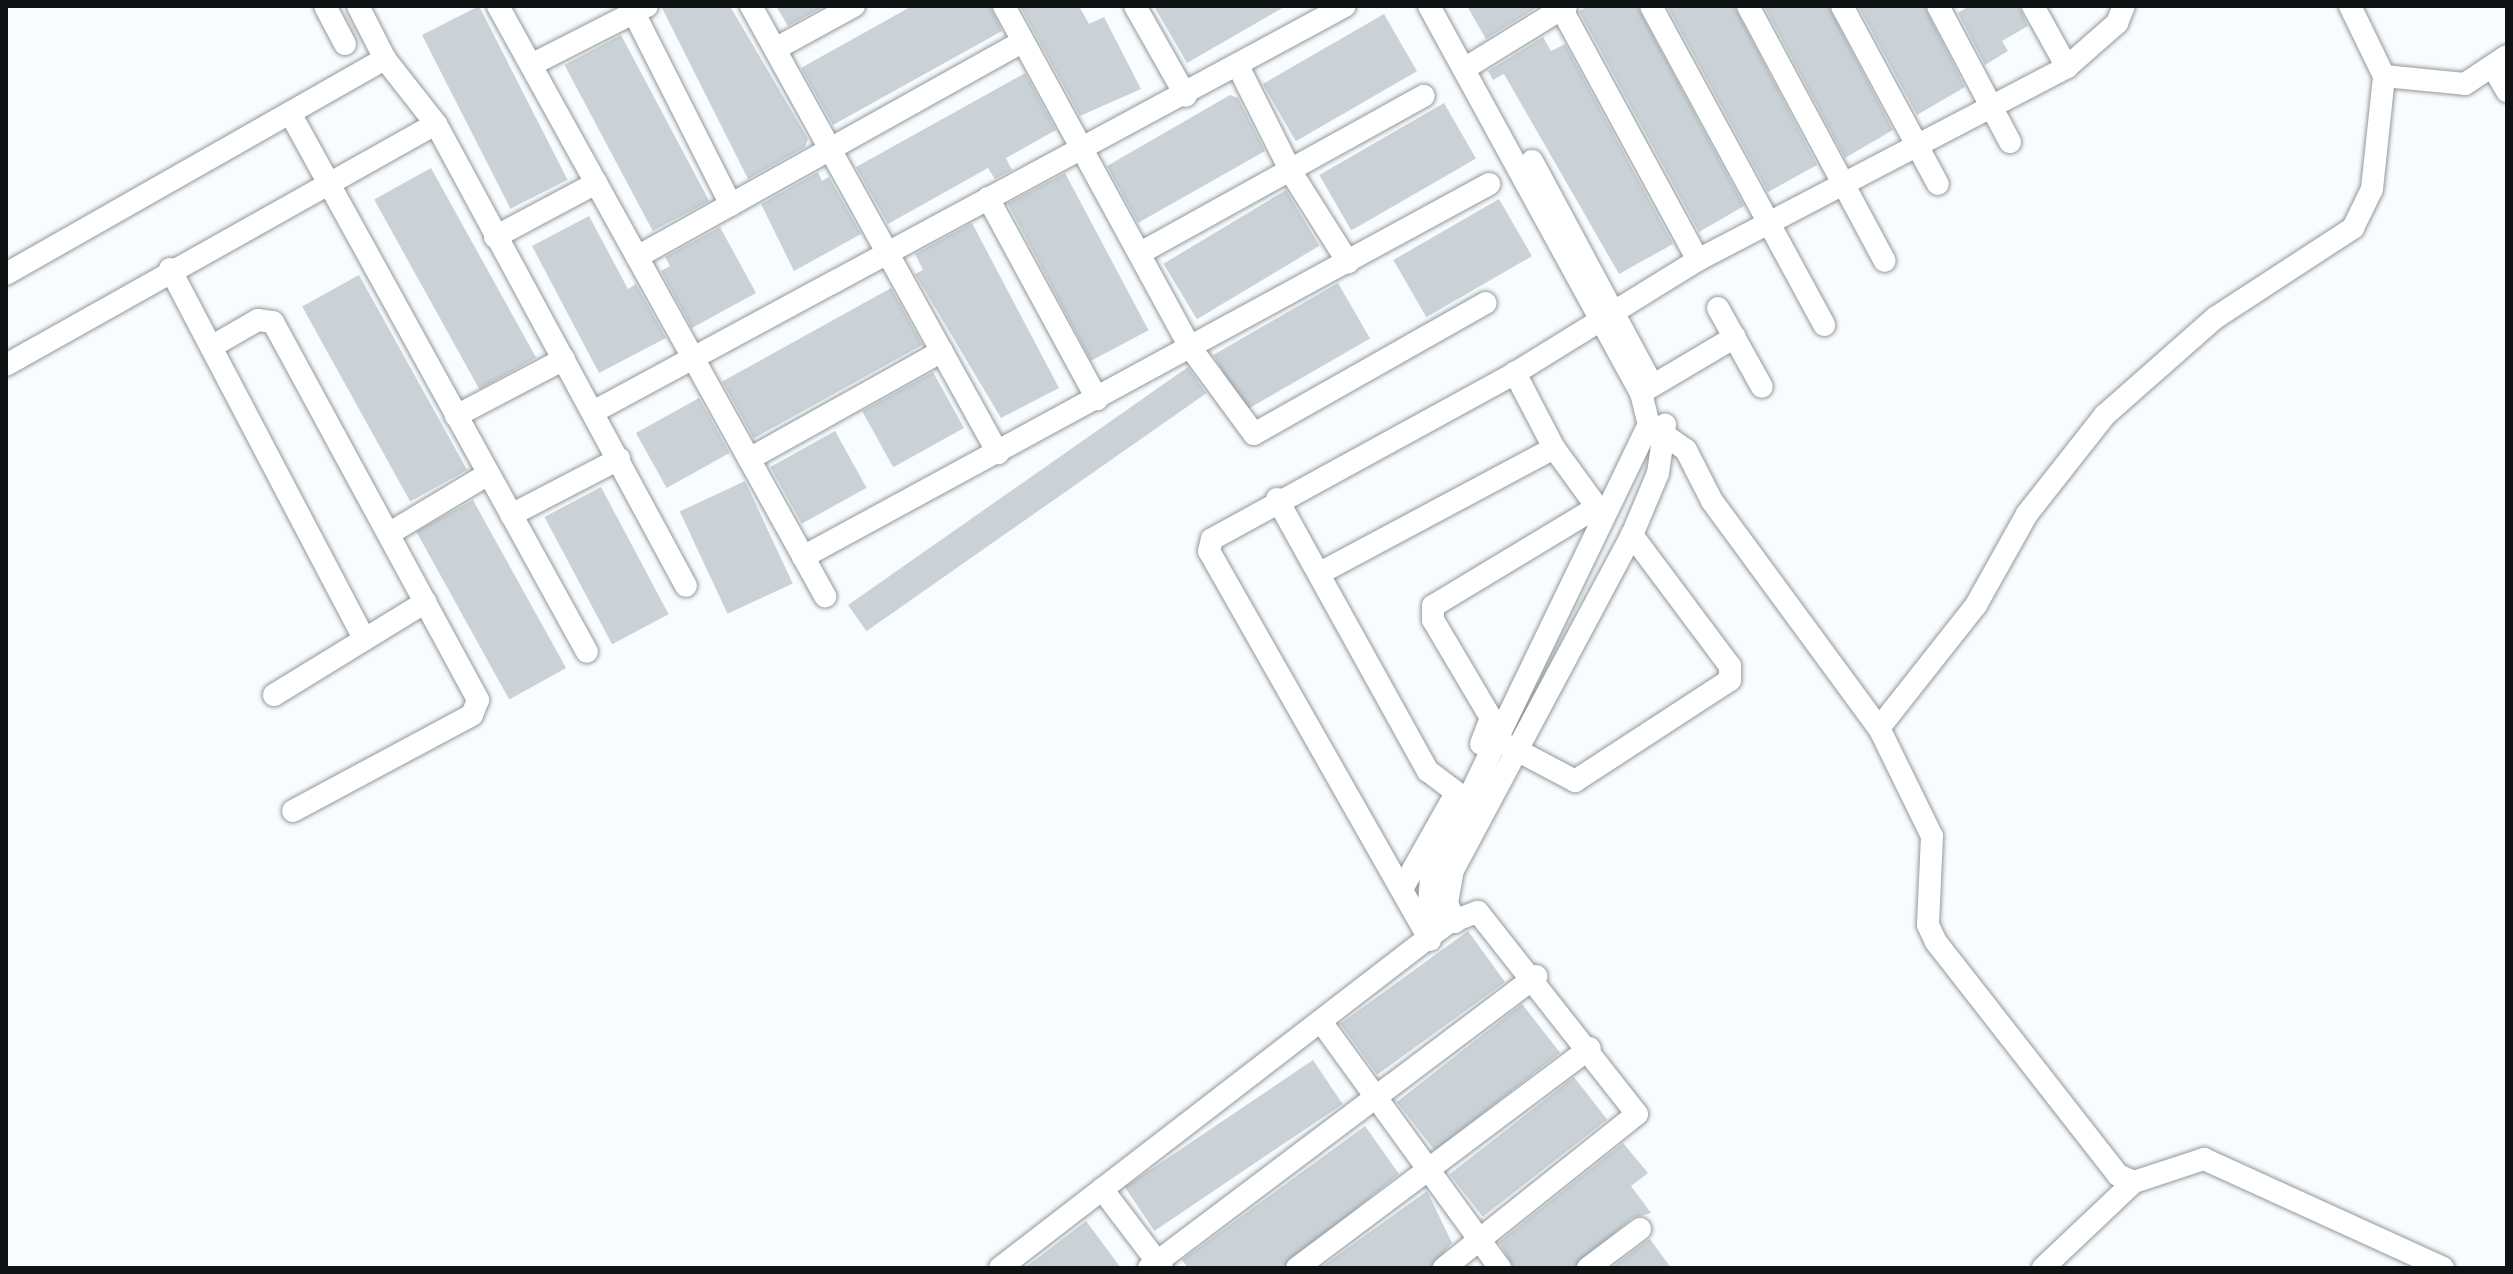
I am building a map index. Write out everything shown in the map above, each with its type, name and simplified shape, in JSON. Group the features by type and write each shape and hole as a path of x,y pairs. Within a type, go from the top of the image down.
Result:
{"street":[{"path":"325,6 345,44"},
{"path":"358,6 385,59 436,124 495,237 595,411 686,586"},
{"path":"498,6 825,596"},
{"path":"751,6 998,453"},
{"path":"775,49 854,6"},
{"path":"1004,6 1085,144 1190,347 1254,434 1486,303"},
{"path":"1135,6 1186,96"},
{"path":"595,411 1085,144 1186,96 1345,6"},
{"path":"1429,6 1471,65"},
{"path":"1442,930 1453,870 1519,755 1632,535 1658,430 1647,390 1471,65 1447,6"},
{"path":"1651,6 1824,325"},
{"path":"1748,6 1847,182 1885,261"},
{"path":"1842,6 1922,146 1938,184"},
{"path":"1938,6 1995,107 2010,142"},
{"path":"2033,6 2067,67"},
{"path":"1442,930 1402,889 1209,551 1217,533 1515,373 1698,260 1922,146 2067,67 2117,23 2124,6"},
{"path":"1879,728 1976,605 2027,514 2105,415 2215,318 2353,228 2372,189 2384,76 2350,6"},
{"path":"1471,65 1562,7 1698,260"},
{"path":"531,65 641,10 731,205"},
{"path":"637,257 1023,41"},
{"path":"6,274 385,59"},
{"path":"2384,76 2451,85 2500,61 2507,91"},
{"path":"1238,66 1291,172 1348,262"},
{"path":"1142,252 1424,96"},
{"path":"290,113 587,652"},
{"path":"6,365 170,269 328,186 436,124"},
{"path":"495,237 596,183"},
{"path":"803,557 1489,184"},
{"path":"988,198 1097,399"},
{"path":"170,269 364,638"},
{"path":"1718,308 1762,387"},
{"path":"211,347 258,320 273,322 475,689 478,710 293,811"},
{"path":"1647,390 1735,337"},
{"path":"749,459 942,351"},
{"path":"456,416 564,359"},
{"path":"1515,373 1554,448 1603,511"},
{"path":"1658,430 1686,450 1712,501 1879,728 1932,836 1928,925 1936,942 2118,1175 2134,1182"},
{"path":"1442,930 1429,905 1431,876 1493,734 1603,511 1658,430"},
{"path":"1320,573 1554,448"},
{"path":"511,515 619,459"},
{"path":"390,533 488,474"},
{"path":"1277,499 1428,771 1456,792"},
{"path":"1402,889 1456,792 1493,734 1491,718 1433,620 1433,606 1603,511"},
{"path":"1493,734 1519,755 1575,781 1592,775 1730,680 1730,666 1632,535"},
{"path":"274,695 426,602"},
{"path":"1000,1268 1469,911 1487,918 1536,976 1634,1105 1634,1121 1444,1268"},
{"path":"1102,1189 1156,1266 1536,976"},
{"path":"1322,1023 1373,1099 1500,1268"},
{"path":"1297,1268 1590,1048"},
{"path":"2043,1268 2134,1182 2204,1159 2443,1268"},
{"path":"1588,1268 1640,1229"}],"building":[{"path":"479,6 568,180 511,209 422,35"},
{"path":"661,6 730,6 808,139 805,147 748,179"},
{"path":"776,6 825,6 788,26"},
{"path":"912,6 990,6 1002,31 833,125 801,68"},
{"path":"1020,6 1079,6 1089,24 1104,17 1141,89 1080,116"},
{"path":"1154,6 1286,6 1187,63"},
{"path":"1467,6 1539,6 1486,39"},
{"path":"1587,6 1637,6 1744,206 1699,232 1579,11"},
{"path":"1667,6 1734,6 1817,165 1768,192"},
{"path":"1764,6 1828,6 1893,130 1845,158"},
{"path":"1858,6 1924,6 1965,87 1917,115"},
{"path":"1969,6 2019,6 2028,26 2002,41 2008,51 1985,65 1958,13"},
{"path":"1384,14 1417,71 1296,141 1263,84"},
{"path":"621,35 709,201 653,231 564,65"},
{"path":"1543,37 1551,51 1565,44 1673,244 1619,274 1504,74 1493,80 1488,71"},
{"path":"1025,73 1056,130 1006,158 1012,170 995,179 988,168 888,224 856,167"},
{"path":"1230,95 1238,98 1265,151 1138,223 1107,166"},
{"path":"1444,103 1476,158 1351,230 1319,175"},
{"path":"431,168 536,358 479,389 374,200"},
{"path":"818,172 822,181 829,177 861,234 794,271 761,204"},
{"path":"1065,173 1149,330 1091,361 1008,204"},
{"path":"1286,190 1319,246 1197,319 1163,264"},
{"path":"1499,199 1532,256 1426,317 1393,260"},
{"path":"589,216 628,289 636,284 666,338 599,373 532,246"},
{"path":"972,223 1059,388 1001,418 915,274 923,270 915,254"},
{"path":"720,227 756,293 692,328 661,271 670,266 665,257"},
{"path":"359,275 467,470 410,502 302,307"},
{"path":"1338,283 1370,338 1245,410 1213,355"},
{"path":"891,288 923,345 754,438 722,382"},
{"path":"1188,367 1206,393 866,631 848,605"},
{"path":"933,372 964,428 893,467 862,411"},
{"path":"699,398 730,453 667,488 636,433"},
{"path":"835,431 867,488 802,524 770,467"},
{"path":"745,481 793,583 728,614 680,511"},
{"path":"601,487 669,614 612,644 544,517"},
{"path":"473,500 566,668 509,699 416,532"},
{"path":"1468,931 1505,982 1377,1075 1340,1024"},
{"path":"1522,1004 1560,1053 1435,1151 1397,1102"},
{"path":"1313,1060 1343,1104 1154,1231 1125,1187"},
{"path":"1574,1077 1607,1120 1483,1217 1449,1174"},
{"path":"1365,1126 1399,1174 1283,1268 1188,1268 1182,1260"},
{"path":"1623,1143 1648,1173 1631,1186 1651,1213 1632,1218 1574,1268 1514,1268 1499,1242"},
{"path":"1427,1191 1452,1243 1430,1268 1320,1268"},
{"path":"1086,1221 1121,1268 1024,1268 1038,1258"},
{"path":"1648,1240 1671,1268 1611,1268"}]}
